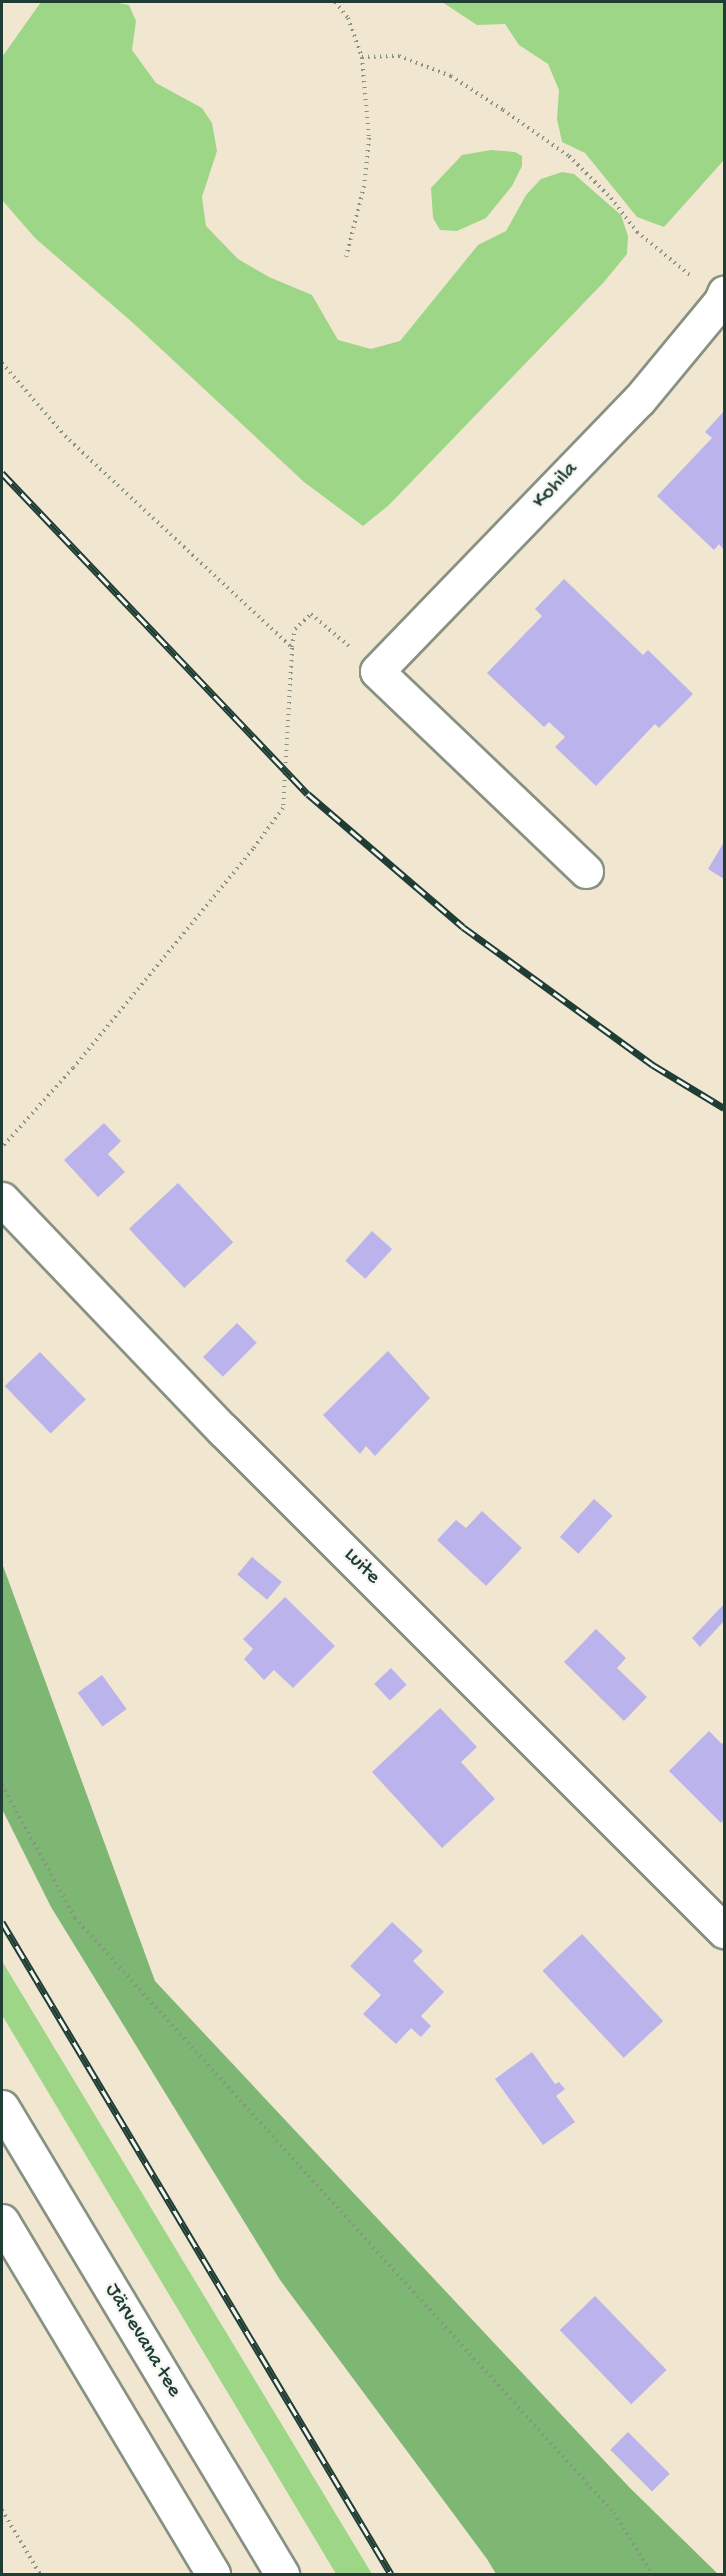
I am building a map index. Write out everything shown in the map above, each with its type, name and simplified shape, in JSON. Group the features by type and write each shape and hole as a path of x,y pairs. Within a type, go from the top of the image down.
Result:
{"main road":[{"name":"Kohila","path":"377,671 639,400 723,297"},
{"path":"377,671 586,871"},
{"name":"Luite","path":"2,1199 223,1430 724,1931"},
{"name":"Järvevana tee","path":"2,2107 282,2574"},
{"path":"2,2221 213,2574"}],"path":[{"path":"334,2 348,18 362,57 369,138 364,186 346,257"},
{"path":"362,57 399,56 451,76 503,110 570,156 611,198 637,232 723,297"},
{"path":"2,363 65,435 204,568 292,648"},
{"path":"2,1147 73,1068 253,849 283,808 295,629 311,614 377,671"},
{"path":"2,1785 75,1918 614,2513 652,2574"},
{"path":"2,2510 40,2574"}],"green space":[{"path":"41,2 114,2 129,5 136,21 132,50 156,83 202,108 212,123 217,151 202,197 206,226 238,259 269,277 312,295 338,340 371,349 400,341 478,245 506,231 526,195 541,179 562,172 574,174 621,215 628,236 627,254 604,282 389,505 363,526 304,482 132,322 35,238 2,200 2,57"},
{"path":"442,2 724,2 724,160 664,227 637,217 585,153 562,142 557,119 559,90 548,64 519,45 505,24 477,25"},
{"path":"491,150 515,152 522,156 522,166 512,186 486,218 457,231 440,230 433,218 431,188 462,155"},
{"path":"2,1563 155,1981 629,2487 718,2574 496,2574 280,2280 51,1907 2,1809"},
{"path":"2,1961 372,2574 336,2574 2,2015"}],"building":[{"path":"724,411 724,550 719,544 714,550 657,496 712,438 705,432"},
{"path":"564,579 643,655 648,650 693,694 659,728 655,724 596,786 555,747 565,737 549,722 544,727 487,673 542,616 535,609"},
{"path":"724,842 724,879 708,869"},
{"path":"104,1123 121,1141 108,1154 125,1172 98,1197 64,1160"},
{"path":"178,1183 233,1242 184,1288 129,1229"},
{"path":"372,1231 392,1249 365,1279 345,1261"},
{"path":"237,1323 257,1343 223,1377 203,1357"},
{"path":"388,1351 430,1398 375,1456 366,1446 360,1454 323,1415"},
{"path":"40,1352 86,1399 51,1434 5,1386"},
{"path":"594,1499 613,1516 578,1554 560,1537"},
{"path":"482,1511 522,1548 486,1586 437,1540 456,1520 466,1528"},
{"path":"252,1557 282,1582 267,1600 237,1575"},
{"path":"285,1597 335,1646 293,1688 274,1670 264,1680 244,1659 253,1649 243,1639"},
{"path":"724,1604 724,1621 700,1647 692,1638"},
{"path":"596,1629 626,1658 617,1668 647,1697 624,1721 564,1662"},
{"path":"391,1668 407,1685 390,1701 374,1684"},
{"path":"102,1675 127,1709 102,1727 78,1693"},
{"path":"440,1708 477,1747 461,1762 495,1799 442,1848 372,1772"},
{"path":"709,1731 722,1744 724,1741 724,1819 721,1823 669,1771"},
{"path":"392,1922 423,1951 413,1961 444,1992 421,2016 431,2026 421,2037 411,2028 396,2044 363,2014 381,1995 350,1966"},
{"path":"582,1934 663,2021 624,2058 543,1971"},
{"path":"532,2052 555,2084 559,2082 565,2089 556,2096 575,2122 543,2145 495,2079"},
{"path":"595,2296 667,2370 631,2404 560,2330"},
{"path":"628,2432 670,2474 652,2491 610,2450"}],"railway":[{"path":"2,473 308,794 463,927 653,1065 724,1108"},
{"path":"2,1922 391,2574"}]}
